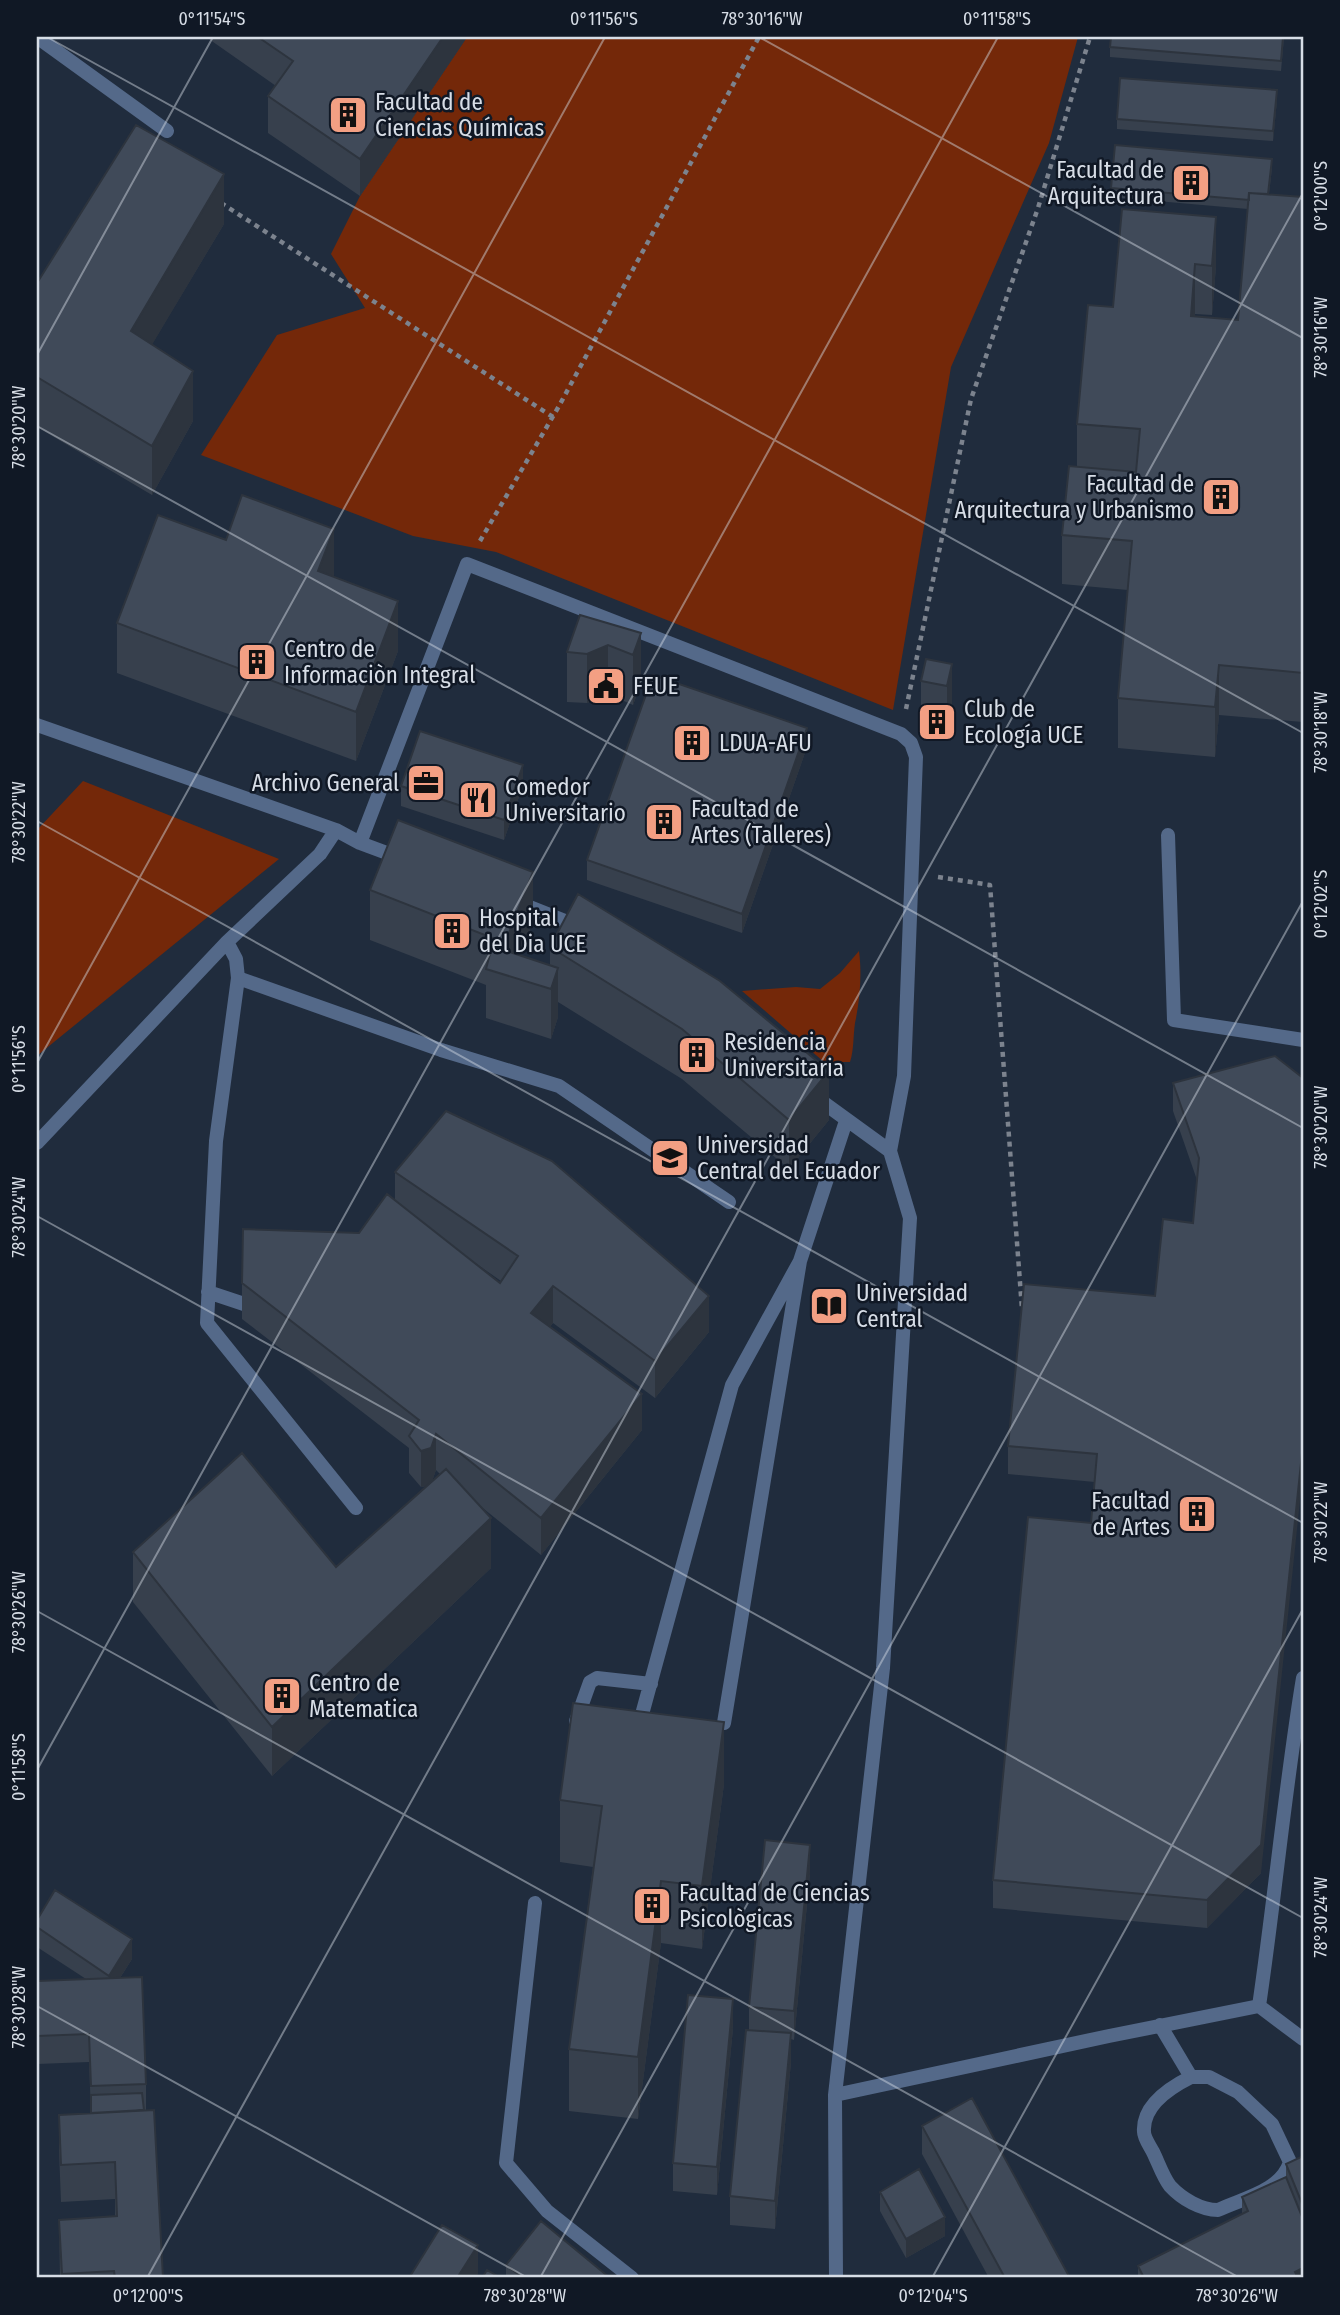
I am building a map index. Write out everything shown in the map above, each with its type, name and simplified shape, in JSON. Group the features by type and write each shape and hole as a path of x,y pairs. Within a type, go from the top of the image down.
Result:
{"lane":[{"path":"37,37 167,131"},
{"path":"360,842 467,564 901,734 911,743 916,757 904,1076 890,1151 910,1218 883,1668 835,2095 836,2278"},
{"path":"37,725 337,830 417,864"},
{"path":"37,1143 227,942 320,854 337,830"},
{"path":"1168,835 1174,1020 1303,1040"},
{"path":"506,898 596,933"},
{"path":"227,942 236,959 238,978 216,1141 206,1323 356,1508"},
{"path":"238,978 441,1050 559,1086 729,1202"},
{"path":"808,1091 890,1151"},
{"path":"724,1723 800,1261 846,1121"},
{"path":"633,1745 732,1385 800,1261"},
{"path":"208,1292 272,1314"},
{"path":"572,1734 590,1682 597,1678 651,1684"},
{"path":"1259,2006 1303,1678"},
{"path":"535,1903 506,2163 547,2211 632,2278"},
{"path":"835,2095 1259,2006 1303,2039"},
{"path":"1160,2025 1191,2077"},
{"path":"1191,2077 1209,2077 1238,2092 1272,2124 1290,2162 1287,2174 1276,2184 1218,2210 1197,2206 1170,2186 1144,2133 1154,2104 1171,2087 1191,2077"}],"path":[{"path":"467,564 553,417 759,37"},
{"path":"901,734 971,399 1038,208 1090,37"},
{"path":"214,197 553,417"},
{"path":"935,877 990,885 1022,1311"}],"shaded area":[{"name":"Universidad Central del Ecuador","path":"37,37 1303,37 1303,2278 37,2278"},
{"path":"467,37 1078,37 1049,143 951,367 893,710 496,552 413,536 201,455 277,335 365,308 331,254 360,196"},
{"path":"83,781 279,859 38,1055 37,830"},
{"path":"859,951 860,987 850,1062 824,1062 742,991 796,987 820,989 840,973"}],"building":[{"path":"258,37 443,37 360,159 268,96 293,61"},
{"path":"1111,37 1283,37 1281,61 1110,47"},
{"name":"Facultad de Arquitectura","path":"1120,78 1277,90 1273,131 1117,119"},
{"path":"136,125 224,174 131,331 193,371 152,446 37,377 37,283"},
{"name":"Facultad de Arquitectura","path":"1115,145 1272,159 1268,194 1249,193 1249,200 1111,188"},
{"name":"Facultad de Arquitectura y Urbanismo","path":"1249,193 1303,197 1303,673 1219,665 1215,707 1118,698 1132,541 1062,535 1069,466 1136,472 1140,429 1077,424 1088,305 1113,307 1122,209 1216,217 1212,266 1195,264 1191,316 1238,320"},
{"name":"Centro de Informaciòn Integral","path":"242,495 334,529 318,571 398,601 356,712 117,623 158,515 226,540"},
{"path":"580,615 641,633 633,655 608,645 587,654 567,652"},
{"path":"926,659 952,664 947,686 921,681"},
{"path":"653,675 807,728 742,914 587,860"},
{"path":"420,731 523,765 504,820 401,786"},
{"path":"398,820 533,872 505,943 370,890"},
{"path":"578,894 720,981 829,1071 789,1120 682,1029 550,947"},
{"path":"492,946 558,968 551,989 486,969"},
{"name":"Facultad de Artes","path":"1275,1056 1303,1078 1303,1444 1261,1845 1207,1900 993,1880 1028,1517 1091,1523 1097,1454 1008,1446 1024,1284 1155,1296 1163,1219 1193,1223 1199,1158 1173,1083"},
{"path":"446,1111 552,1161 709,1296 655,1361 553,1286 531,1313 642,1394 541,1518 436,1434 431,1448 421,1451 409,1436 419,1420 242,1283 243,1229 359,1233 387,1194 500,1283 518,1256 395,1172"},
{"name":"Centro de Matematica","path":"242,1453 336,1567 446,1469 491,1518 272,1727 133,1552"},
{"name":"Facultad de Ciencias Psicològicas","path":"573,1703 724,1722 702,1886 661,1881 638,2057 569,2049 602,1806 560,1800"},
{"path":"765,1840 810,1845 794,2011 749,2007"},
{"path":"55,1890 132,1939 109,1976 37,1927 37,1920"},
{"path":"142,1977 146,2084 91,2086 89,2034 37,2036 37,1981"},
{"path":"688,1995 733,1999 717,2167 673,2163"},
{"path":"746,2030 791,2033 775,2201 730,2196"},
{"path":"142,2093 144,2110 91,2113 91,2095"},
{"path":"972,2098 1070,2278 1005,2278 922,2126"},
{"path":"154,2110 163,2278 115,2278 114,2271 62,2274 59,2220 117,2216 115,2162 61,2165 59,2115"},
{"path":"1303,2156 1303,2206 1286,2164"},
{"path":"919,2169 945,2217 906,2239 880,2192"},
{"path":"1286,2177 1303,2219 1303,2268 1295,2272 1298,2278 1144,2278 1138,2266 1248,2211 1242,2197"},
{"path":"541,2221 610,2278 523,2278 506,2265"},
{"path":"442,2225 478,2245 457,2278 409,2278"},
{"path":"487,2270 501,2278 482,2278"}],"place":[{"name":"Facultad de Ciencias Químicas","path":"348,115"},
{"name":"Facultad de Arquitectura","path":"1191,183"},
{"name":"Facultad de Arquitectura y Urbanismo","path":"1221,497"},
{"name":"Centro de Informaciòn Integral","path":"257,662"},
{"name":"FEUE","path":"606,686"},
{"name":"Club de Ecología UCE","path":"937,722"},
{"name":"LDUA-AFU","path":"692,743"},
{"name":"Archivo General","path":"426,783"},
{"name":"Comedor Universitario","path":"478,800"},
{"name":"Facultad de Artes (Talleres)","path":"664,822"},
{"name":"Hospital del Dia UCE","path":"452,931"},
{"name":"Residencia Universitaria","path":"697,1055"},
{"name":"Universidad Central del Ecuador","path":"670,1158"},
{"name":"Universidad Central","path":"829,1306"},
{"name":"Facultad de Artes","path":"1197,1514"},
{"name":"Centro de Matematica","path":"282,1696"},
{"name":"Facultad de Ciencias Psicològicas","path":"652,1906"}]}
